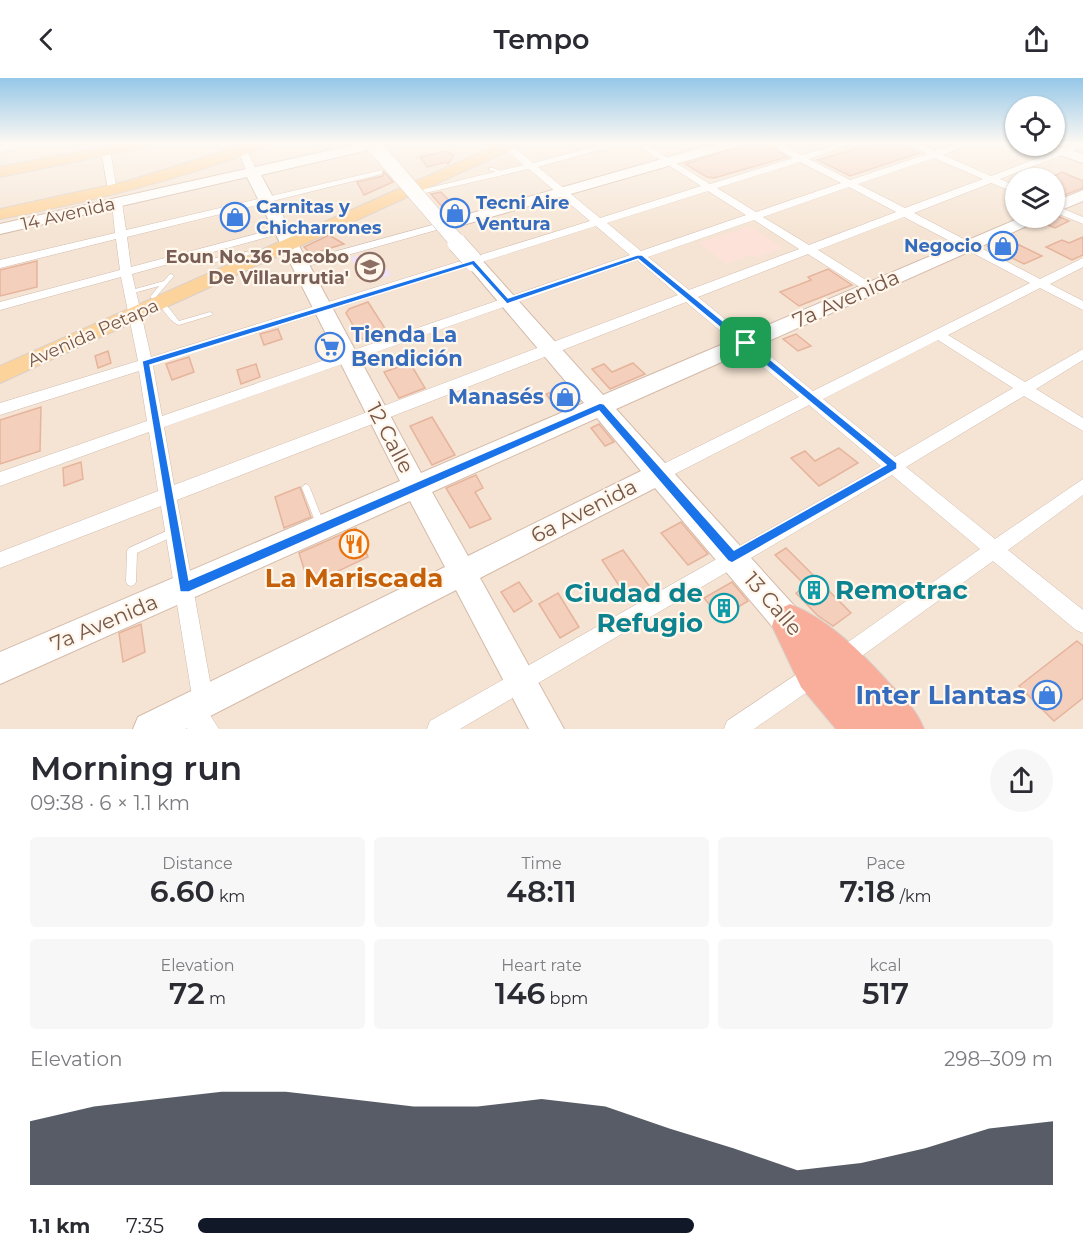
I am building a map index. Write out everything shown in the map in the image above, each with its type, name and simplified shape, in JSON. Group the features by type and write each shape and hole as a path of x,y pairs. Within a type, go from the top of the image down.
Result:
{"highway":[{"path":"790,623 828,666 903,729"},
{"path":"828,666 864,729"}],"main road":[{"path":"0,214 115,197 177,173"},
{"name":"14 Avenida","path":"0,229 115,197 244,173"},
{"name":"12 Calle","path":"253,173 324,307 377,415 547,729"},
{"name":"13 Calle","path":"399,173 507,301 882,729"},
{"name":"Avenida Petapa","path":"159,294 285,237 445,173"},
{"name":"Avenida Petapa","path":"412,187 458,177 464,173"},
{"path":"443,226 628,173"},
{"path":"1065,203 1083,195"},
{"name":"7a Avenida","path":"0,668 1009,228"},
{"name":"Avenida Petapa","path":"0,364 285,237"},
{"name":"Avenida Petapa","path":"0,375 133,304"},
{"name":"6a Avenida","path":"162,723 206,716 462,573 659,474"}],"street":[{"path":"110,173 206,716"},
{"path":"0,264 373,173"},
{"name":"13 Calle","path":"400,173 443,226 472,249 474,262"},
{"path":"458,177 500,173"},
{"path":"539,173 1083,623"},
{"path":"686,173 870,288"},
{"path":"0,409 753,173"},
{"path":"831,173 1083,306"},
{"path":"0,479 878,173"},
{"path":"980,173 1005,185"},
{"path":"0,560 1006,173"},
{"path":"1065,213 1083,220"},
{"path":"301,264 443,226"},
{"path":"0,306 126,272 285,237"},
{"name":"6a Avenida","path":"659,474 1083,262"},
{"path":"937,334 1083,425"},
{"path":"438,729 732,557 894,466 1083,354"},
{"path":"735,729 1083,486"}],"lane":[{"path":"201,263 247,254"},
{"path":"171,276 159,294 176,322 210,314"},
{"path":"306,488 322,527"},
{"path":"131,582 132,551 173,532"}],"shaded area":[{"path":"0,173 1005,173 1005,228 1065,228 1065,173 1083,173 1083,729 0,729"},
{"path":"750,226 783,248 756,258 752,255 726,264 699,243"},
{"name":"Eoun No.36 'Jacobo De Villaurrutia'","path":"373,251 391,275 368,283 350,258"}],"building":[{"path":"385,173 393,182 364,195 357,182 383,176"},
{"path":"701,173 730,173 714,178"},
{"path":"1065,173 1083,181 1083,188 1065,195"},
{"path":"441,192 462,214 451,217 431,194"},
{"path":"329,235 344,244 311,254 304,247"},
{"path":"1083,237 1083,255 1072,260 1046,247 1062,240 1069,243"},
{"path":"1005,238 1042,256 1024,264 988,246"},
{"path":"37,261 37,287 0,296 0,270"},
{"path":"828,269 852,285 799,306 780,292 811,280 808,277"},
{"path":"368,302 388,333 371,339 361,339 346,313 349,309"},
{"path":"278,329 282,339 264,345 260,334"},
{"path":"796,334 811,346 798,351 783,339"},
{"path":"108,351 111,363 98,368 95,356"},
{"path":"189,357 194,372 172,380 166,364"},
{"path":"410,363 425,388 399,398 384,372"},
{"path":"633,363 645,374 610,389 592,369 604,364 612,372"},
{"path":"256,364 260,377 241,384 237,370"},
{"name":"Manasés","path":"567,386 580,401 558,410 546,394"},
{"path":"41,407 40,451 0,464 0,420"},
{"path":"432,417 455,455 432,465 410,426"},
{"path":"599,424 614,442 605,446 591,428"},
{"path":"839,448 858,463 819,486 791,458 805,451 815,461"},
{"path":"81,462 83,479 64,486 63,468"},
{"path":"476,475 483,488 475,492 491,519 470,528 446,488"},
{"path":"300,487 311,517 284,528 275,497"},
{"path":"681,522 708,554 688,565 661,533"},
{"path":"356,528 368,557 309,585 299,553"},
{"name":"Remotrac","path":"786,548 851,613 833,626 817,615 796,593 806,586 775,555"},
{"path":"623,550 650,587 628,599 602,560"},
{"path":"519,582 532,601 514,612 501,592"},
{"name":"Ciudad de Refugio","path":"732,582 748,601 720,618 704,598"},
{"path":"558,593 579,627 560,638 539,604"},
{"path":"141,624 145,652 123,662 119,633"},
{"path":"1077,641 1083,646 1083,698 1054,721 1019,686"}],"place":[{"name":"Tecni Aire Ventura","path":"455,213"},
{"name":"Carnitas y Chicharrones","path":"235,217"},
{"name":"Negocio","path":"1003,246"},
{"name":"Eoun No.36 'Jacobo De Villaurrutia'","path":"370,267"},
{"name":"Tienda La Bendición","path":"330,347"},
{"name":"Manasés","path":"565,397"},
{"name":"La Mariscada","path":"354,544"},
{"name":"Remotrac","path":"814,590"},
{"name":"Ciudad de Refugio","path":"724,608"},
{"name":"Inter Llantas","path":"1047,695"}],"route":[{"path":"639,256 746,343 894,466 732,557 600,406 184,588 145,363 474,262 507,301 639,256"}]}
